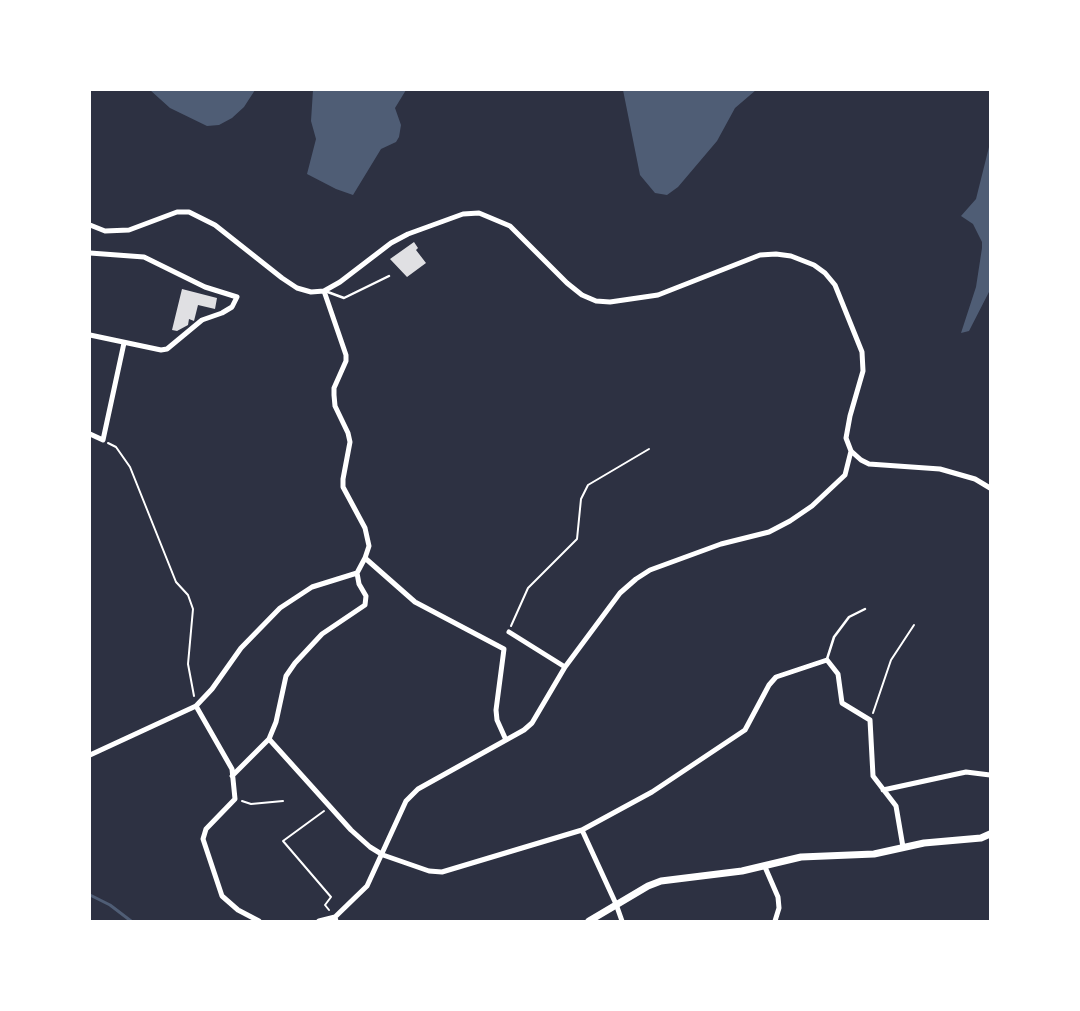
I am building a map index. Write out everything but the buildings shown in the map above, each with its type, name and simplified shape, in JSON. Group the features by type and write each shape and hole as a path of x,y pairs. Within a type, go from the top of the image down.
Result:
{"street":[{"path":"90,224 104,231 129,230 177,212 188,212 214,225 246,252 296,288 311,292 324,291 400,238 428,225 463,214 479,213 510,226 567,283 582,295 596,301 627,300 658,295 760,255 776,254 791,256 814,264 835,285 862,352 864,372 850,416 846,438 851,451 869,464 940,469 975,478 990,488"},
{"path":"90,253 144,257 205,287 237,297 232,307 222,313 202,320 167,349 161,350 90,335"},
{"path":"232,776 269,739 276,722 286,676 294,663 322,634 365,605 366,596 359,584 358,574 369,546 365,528 343,487 350,442 348,433 335,406 334,395 334,388 346,361 346,355 324,291"},
{"path":"90,434 103,440 124,343"},
{"path":"319,921 336,919 361,894 383,856 401,809 412,794 532,724 565,667 608,608 636,579 650,570 721,544 769,532 790,521 812,506 845,475 851,451"},
{"path":"365,558 415,602 504,649 496,710 497,720 506,740"},
{"path":"90,754 196,706 212,689 241,648 280,608 312,587 358,574"},
{"path":"509,632 565,667"},
{"path":"269,739 351,830 383,856 429,871 442,872 582,830 660,788 745,730 769,685 776,677 827,660 838,674 842,703 870,720 873,776 896,806 903,847"},
{"path":"196,706 232,769 235,799 206,829 202,839 222,896 238,910 259,921"},
{"path":"883,790 966,772 990,775"},
{"path":"582,830 622,921"},
{"path":"589,921 648,886 661,881 765,867 783,860 801,857 874,854 903,847 981,838 990,834"},
{"path":"765,867 778,898 779,908 775,921"}],"lane":[{"path":"324,291 344,298 389,276"},
{"path":"827,660 834,637 849,617 865,609"}],"path":[{"path":"103,440 116,447 130,467 176,582 188,595 193,609 188,664 196,706"},
{"path":"509,632 528,588 577,539 581,499 588,485 649,449"},
{"path":"870,720 891,660 914,625"},
{"path":"235,799 251,804 283,800"},
{"path":"330,806 284,841 331,897 325,905 336,919"}],"water":[{"path":"150,90 255,90 244,107 232,118 219,125 207,126 170,108"},
{"path":"313,90 406,90 395,108 401,125 399,137 396,142 381,149 353,195 336,189 307,174 316,139 311,121"},
{"path":"623,90 756,90 735,108 717,141 678,187 667,195 655,193 640,175"},
{"path":"990,143 990,290 969,331 961,333 976,287 982,242 973,224 961,216 976,199"}],"waterway":[{"path":"90,895 110,905 131,921"}]}
